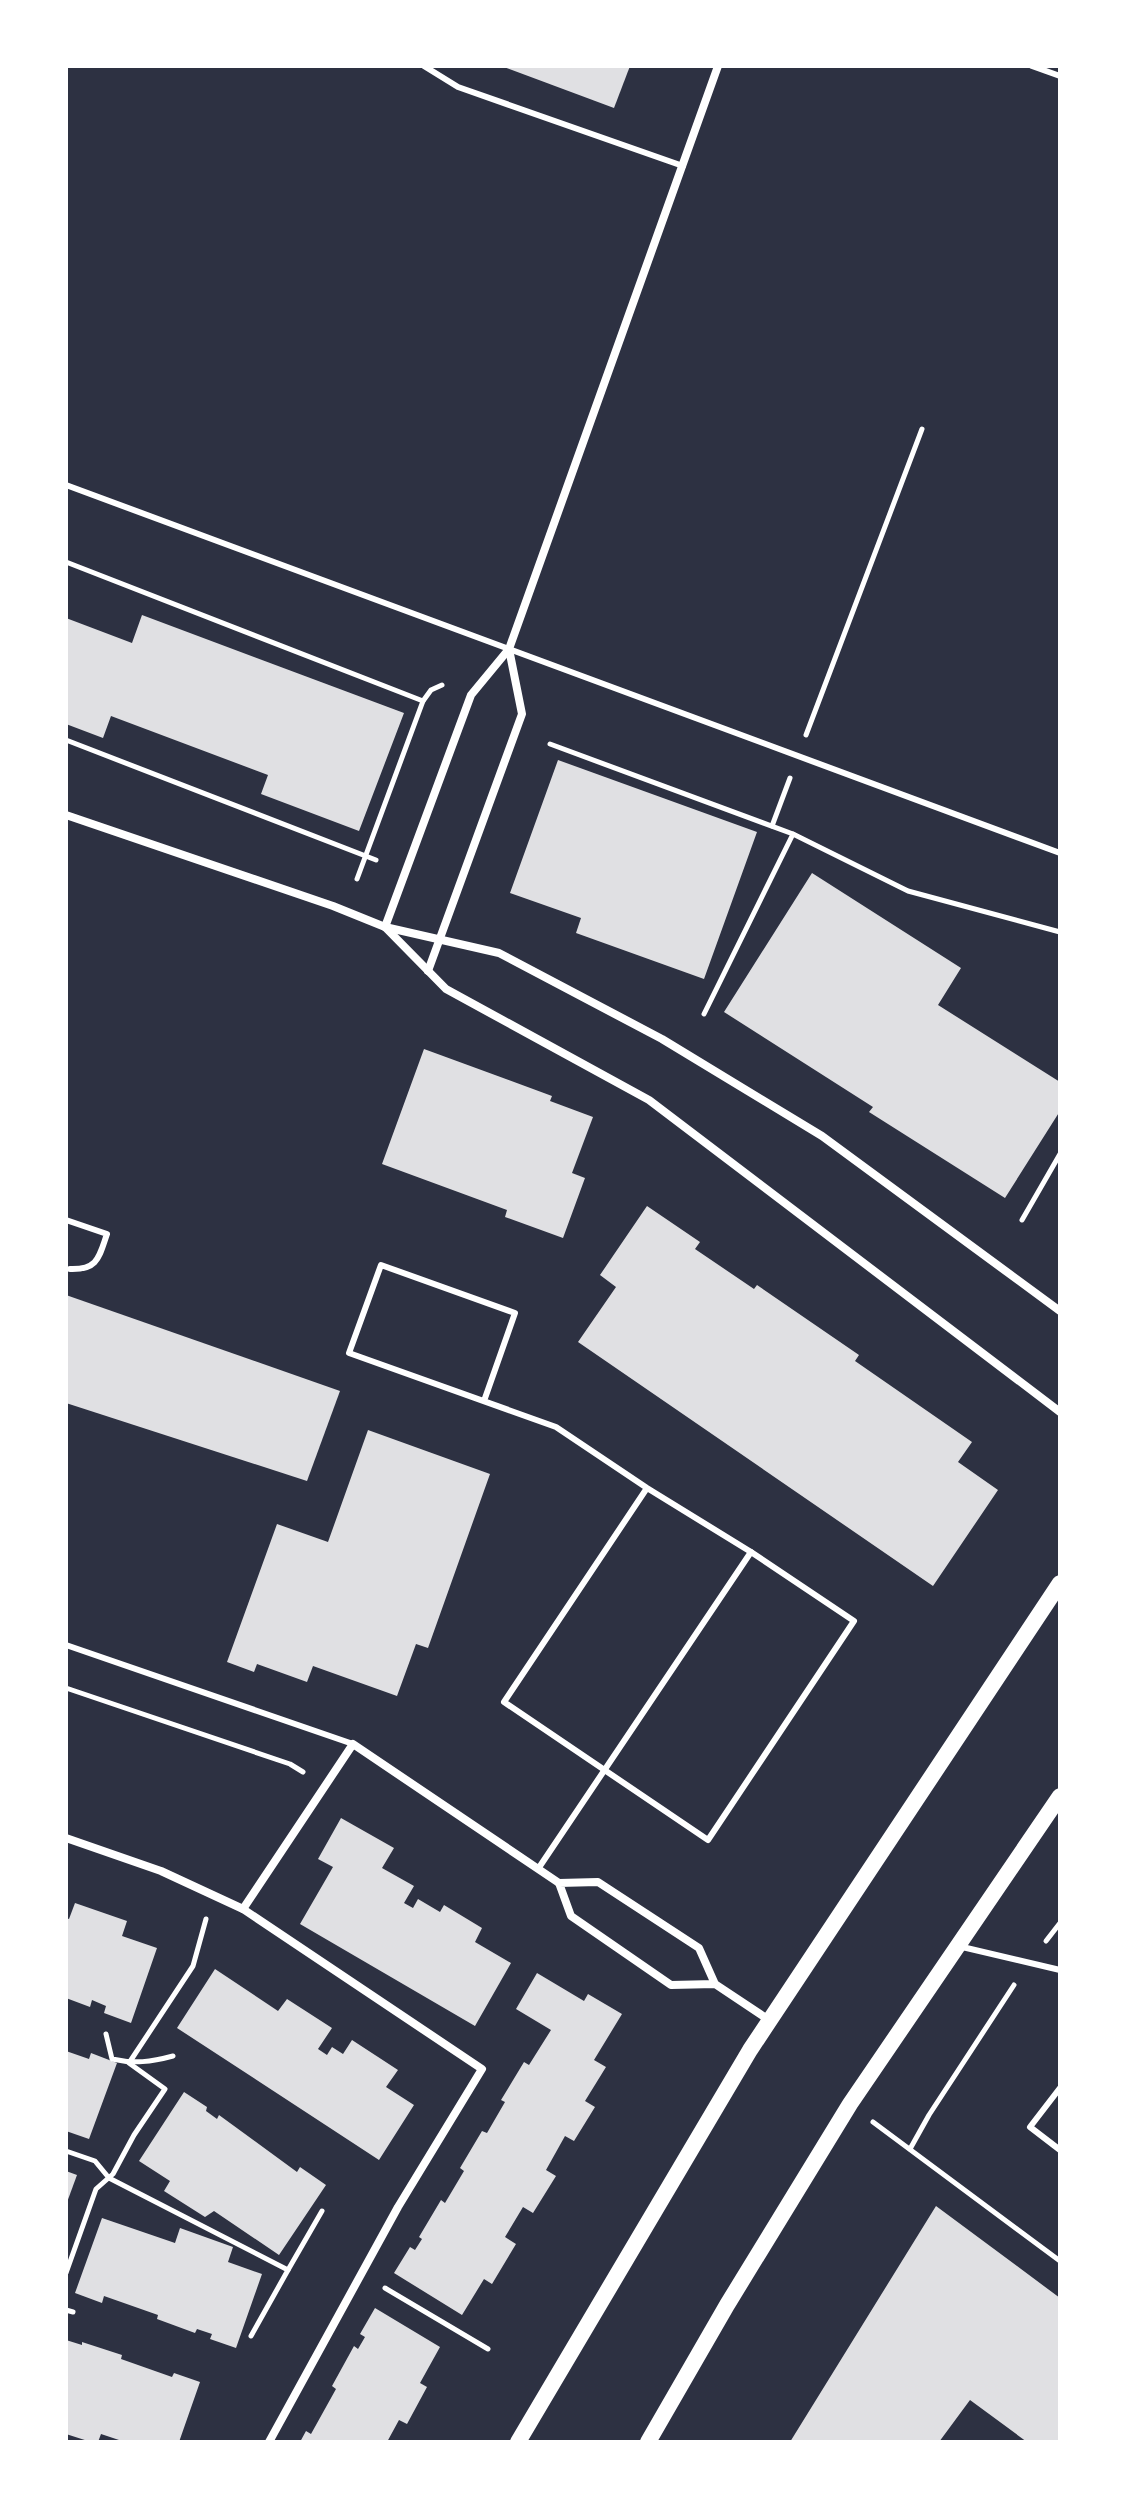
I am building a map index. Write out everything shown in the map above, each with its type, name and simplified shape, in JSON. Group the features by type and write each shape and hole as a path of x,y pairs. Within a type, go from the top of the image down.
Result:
{"main road":[{"path":"518,2442 769,2020 1060,1583"},
{"path":"648,2442 727,2305 850,2104 1060,1796"}],"street":[{"path":"385,927 471,695 509,649 718,66"},
{"path":"428,971 522,714 509,649"},
{"path":"66,815 333,906 385,927 499,953 662,1039 822,1136 1060,1311"},
{"path":"385,927 446,989 649,1100 1060,1412"},
{"path":"243,1909 353,1744 559,1883 598,1882 699,1948 715,1984 769,2020"},
{"path":"66,1838 161,1871 243,1909 482,2069 398,2207 269,2442"},
{"path":"559,1883 571,1916 671,1985 715,1984"}],"lane":[{"path":"424,66 458,87 683,166"},
{"path":"1032,66 1060,76"},
{"path":"66,485 1060,853"},
{"path":"66,1220 107,1234 98,1260 84,1269 70,1269"},
{"path":"484,1401 515,1313 381,1265 349,1353 556,1427 854,1621 708,1840 504,1702 647,1488"},
{"path":"538,1869 751,1552"},
{"path":"66,1645 353,1744"},
{"path":"958,1946 1060,1970"},
{"path":"1060,2088 1030,2127 1060,2150"}],"path":[{"path":"772,826 922,429"},
{"path":"66,562 423,701"},
{"path":"357,879 423,701 431,690 442,685"},
{"path":"66,740 376,860"},
{"path":"550,744 793,834 908,891 1060,932"},
{"path":"704,1014 793,834"},
{"path":"1022,1220 1060,1154"},
{"path":"66,1688 290,1764 303,1772"},
{"path":"129,2063 193,1966 206,1919"},
{"path":"910,2149 929,2115 1060,1923"},
{"path":"106,2034 112,2059 129,2063 173,2056"},
{"path":"66,2273 96,2189 113,2174 134,2135 165,2089 129,2063"},
{"path":"850,2104 1060,2261"},
{"path":"66,2151 95,2161 109,2178 288,2270"},
{"path":"251,2336 322,2211"},
{"path":"385,2288 488,2349"}],"building":[{"path":"501,66 630,66 614,108"},
{"path":"142,615 404,713 359,831 261,794 268,775 111,716 103,738 66,724 66,618 132,643"},
{"path":"558,760 757,832 704,979 576,933 581,918 510,893"},
{"path":"812,873 961,968 938,1005 1060,1082 1060,1111 1005,1198 869,1112 873,1107 724,1012"},
{"path":"424,1049 552,1096 550,1101 593,1117 572,1173 585,1178 563,1238 505,1217 507,1210 382,1164"},
{"path":"647,1206 700,1242 695,1249 754,1289 757,1285 859,1355 855,1361 972,1442 958,1462 998,1490 933,1586 578,1342 616,1287 600,1275"},
{"path":"66,1295 340,1391 307,1481 66,1403"},
{"path":"368,1430 490,1474 428,1648 416,1644 397,1696 313,1666 307,1682 257,1664 254,1672 227,1662 277,1524 328,1542"},
{"path":"341,1818 394,1848 382,1868 414,1886 404,1903 413,1908 418,1899 440,1912 444,1905 482,1928 475,1942 511,1963 475,2026 300,1924 333,1867 318,1859"},
{"path":"75,1903 127,1921 122,1936 157,1948 131,2023 104,2013 106,2006 92,2000 90,2007 66,1998 66,1918 69,1919"},
{"path":"215,1969 278,2011 287,1999 332,2028 318,2049 327,2055 332,2047 343,2054 352,2040 398,2070 386,2087 414,2105 379,2160 177,2028"},
{"path":"537,1973 584,2001 588,1994 622,2014 594,2060 606,2067 585,2101 595,2107 574,2141 565,2136 546,2170 556,2176 533,2213 523,2207 505,2237 516,2244 492,2284 484,2279 462,2315 394,2273 410,2247 415,2250 422,2239 419,2237 441,2200 445,2203 464,2171 460,2168 482,2131 487,2133 505,2102 501,2100 524,2062 529,2065 551,2030 516,2009"},
{"path":"66,2051 89,2059 91,2053 117,2063 89,2139 66,2131"},
{"path":"184,2092 207,2107 206,2111 217,2119 219,2115 297,2172 300,2167 326,2185 279,2255 214,2211 205,2217 164,2191 170,2181 139,2161"},
{"path":"66,2171 77,2175 66,2205"},
{"path":"936,2206 1060,2298 1060,2442 1027,2442 970,2400 939,2442 790,2442"},
{"path":"102,2218 175,2243 180,2228 233,2247 228,2262 262,2274 236,2348 210,2339 212,2334 197,2329 195,2333 157,2319 158,2315 104,2296 102,2303 75,2293"},
{"path":"375,2308 440,2347 420,2383 427,2387 407,2424 399,2420 387,2442 300,2442 306,2431 311,2434 336,2389 332,2386 354,2346 358,2349 365,2337 360,2334"},
{"path":"66,2340 122,2355 121,2359 172,2377 174,2373 200,2382 179,2442 125,2442 101,2434 98,2442 91,2442 66,2434"}]}
